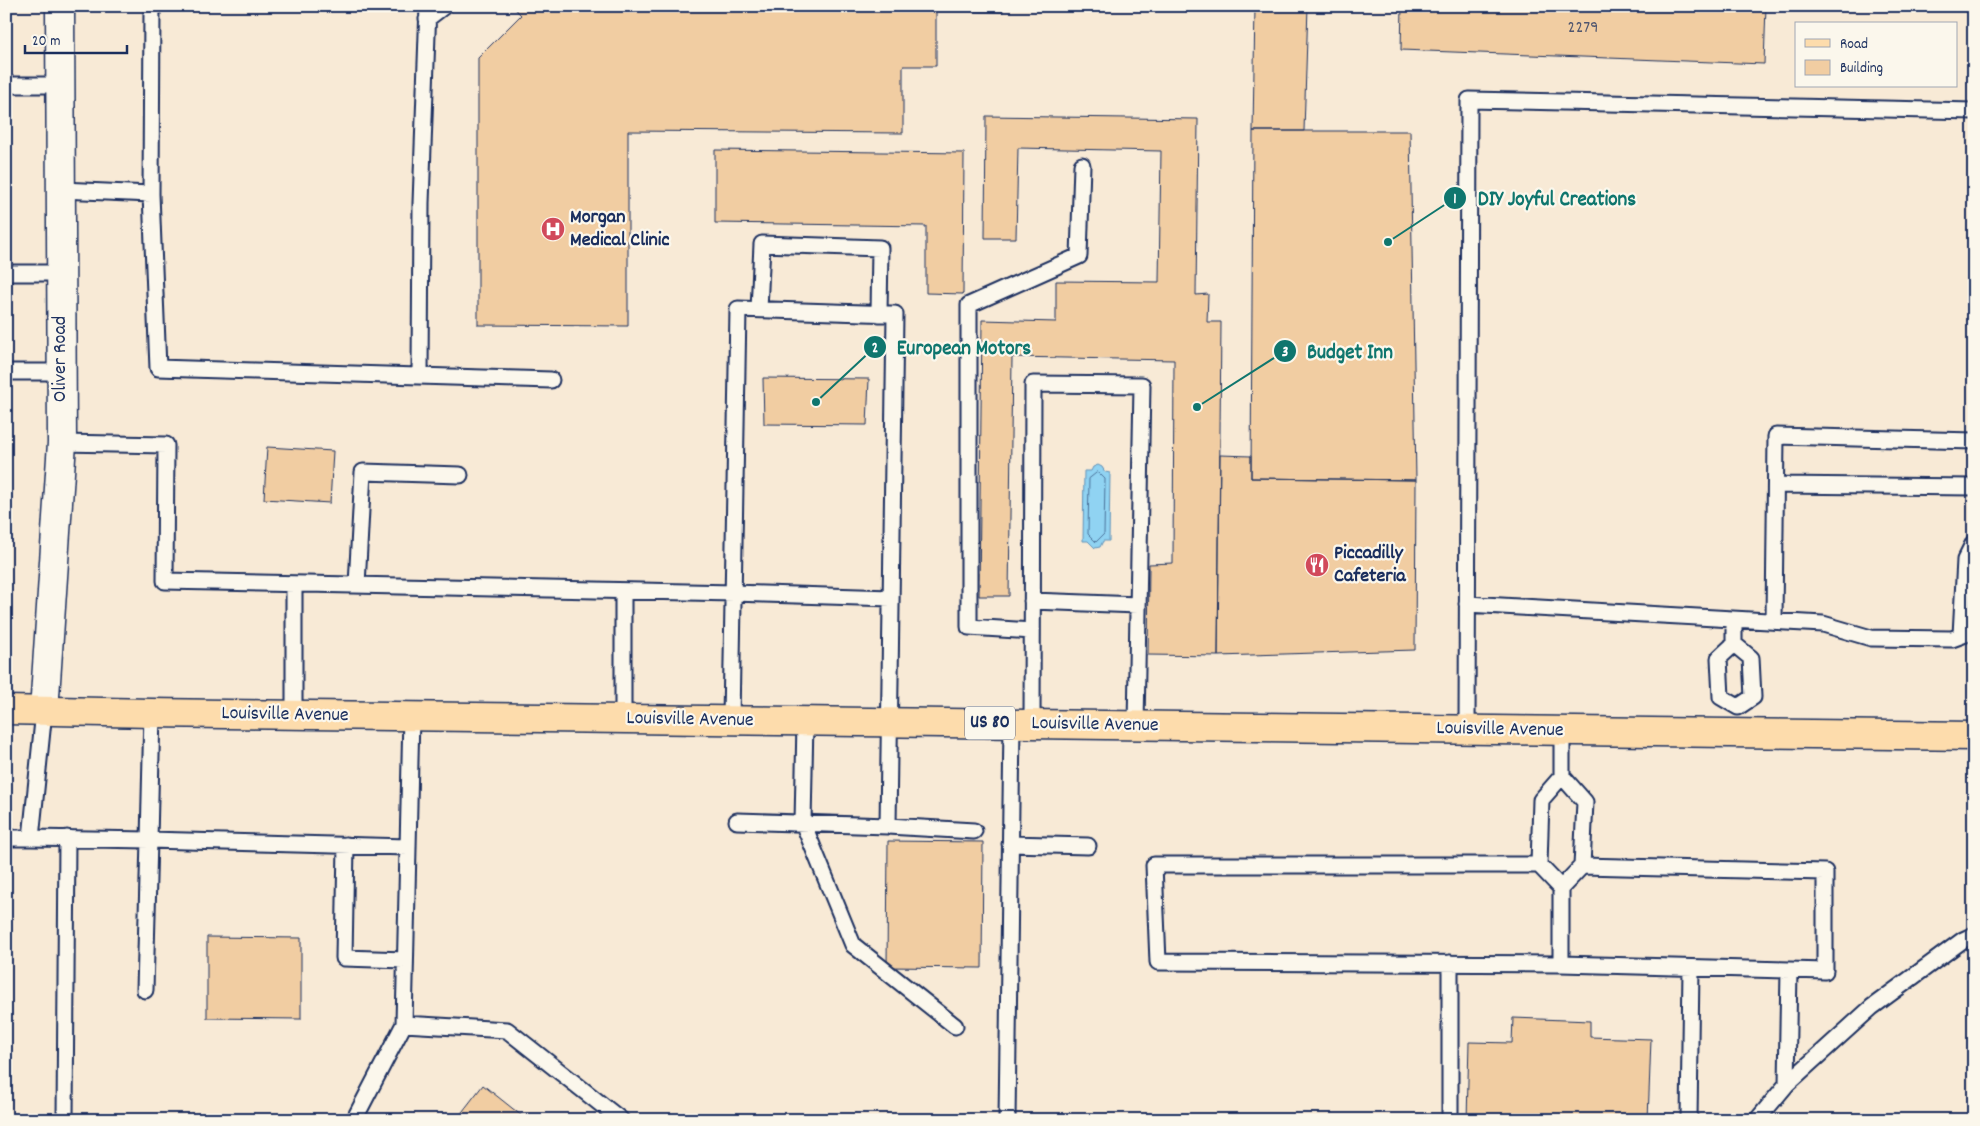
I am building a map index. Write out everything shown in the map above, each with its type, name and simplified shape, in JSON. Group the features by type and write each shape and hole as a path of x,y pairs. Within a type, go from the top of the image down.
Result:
{"main road":[{"name":"Louisville Avenue","path":"6,710 1562,730 1738,720 1974,736"}],"street":[{"name":"Oliver Road","path":"44,711 62,443 60,6"}],"lane":[{"path":"152,6 151,194 158,368 551,380"},
{"path":"420,376 421,204 428,13 444,6"},
{"path":"6,85 60,85"},
{"path":"1467,729 1469,100 1974,111"},
{"path":"1032,631 969,627 969,305 1079,256 1082,165"},
{"path":"61,190 151,194"},
{"path":"759,310 762,244 870,247 880,248 879,314"},
{"path":"6,273 61,273"},
{"path":"731,720 738,309 895,314 888,826"},
{"path":"6,372 62,372"},
{"path":"1007,1120 1010,844 1032,631 1033,384 1142,385 1136,725"},
{"path":"1774,622 1776,436 1974,441"},
{"path":"62,443 166,445 164,581 891,598"},
{"path":"357,585 363,472 460,475"},
{"path":"1776,485 1974,487"},
{"path":"1467,604 1823,624 1871,638 1952,639 1967,633 1965,560 1974,542"},
{"path":"294,584 294,715"},
{"path":"623,591 623,719"},
{"path":"1032,601 1138,605"},
{"path":"1734,620 1734,644 1719,658 1720,697 1738,720 1753,697 1752,658 1734,644"},
{"path":"31,838 44,711"},
{"path":"145,990 152,713"},
{"path":"357,1118 404,1024 411,716"},
{"path":"805,721 803,823 853,945 955,1026"},
{"path":"1561,888 1539,865 1541,800 1562,776 1562,730"},
{"path":"1561,964 1561,888 1582,866 1585,802 1562,776"},
{"path":"737,821 974,830"},
{"path":"6,838 408,847"},
{"path":"65,1120 67,838"},
{"path":"1010,844 1088,846"},
{"path":"346,845 344,958 405,960"},
{"path":"1539,865 1154,865 1158,962 1561,964 1825,971 1825,872 1582,866"},
{"path":"1757,1120 1786,1084 1872,1007 1963,940 1974,935"},
{"path":"1450,963 1450,1120"},
{"path":"1689,1120 1691,968"},
{"path":"1786,1084 1789,970"},
{"path":"404,1024 507,1030 621,1120"}],"water":[{"path":"1098,465 1105,472 1110,473 1109,541 1103,541 1100,547 1095,548 1088,541 1083,541 1084,471 1091,471 1093,467"}],"building":[{"name":"Morgan Medical Clinic","path":"512,6 1003,6 1003,12 936,11 936,66 903,66 903,133 628,131 628,326 478,325 478,58 521,15"},
{"path":"1255,6 1308,6 1304,131 1253,131"},
{"path":"1402,6 1766,6 1764,64 1401,50"},
{"path":"986,116 1198,119 1196,295 1208,294 1207,322 1221,322 1218,656 1148,655 1149,564 1173,563 1174,360 1012,357 1009,596 979,596 982,320 1056,322 1056,281 1159,282 1161,151 1018,148 1016,238 985,238"},
{"path":"1253,131 1410,131 1416,480 1251,478"},
{"path":"715,150 964,153 963,294 926,293 926,226 715,223"},
{"path":"763,378 869,379 867,425 764,424"},
{"path":"267,447 333,451 330,503 264,499"},
{"name":"Piccadilly Cafeteria","path":"1220,455 1251,456 1251,478 1416,480 1415,650 1218,656"},
{"path":"888,841 983,842 982,968 887,967"},
{"path":"207,937 301,938 301,1019 207,1018"},
{"path":"1513,1018 1590,1021 1590,1037 1651,1039 1648,1120 1467,1120 1469,1042 1512,1043"},
{"path":"483,1085 527,1120 456,1120"}],"place":[{"name":"Morgan Medical Clinic","path":"553,229"},
{"name":"DIY Joyful Creations","path":"1388,242"},
{"name":"European Motors","path":"816,402"},
{"name":"Budget Inn","path":"1197,407"},
{"name":"Piccadilly Cafeteria","path":"1317,565"}]}
